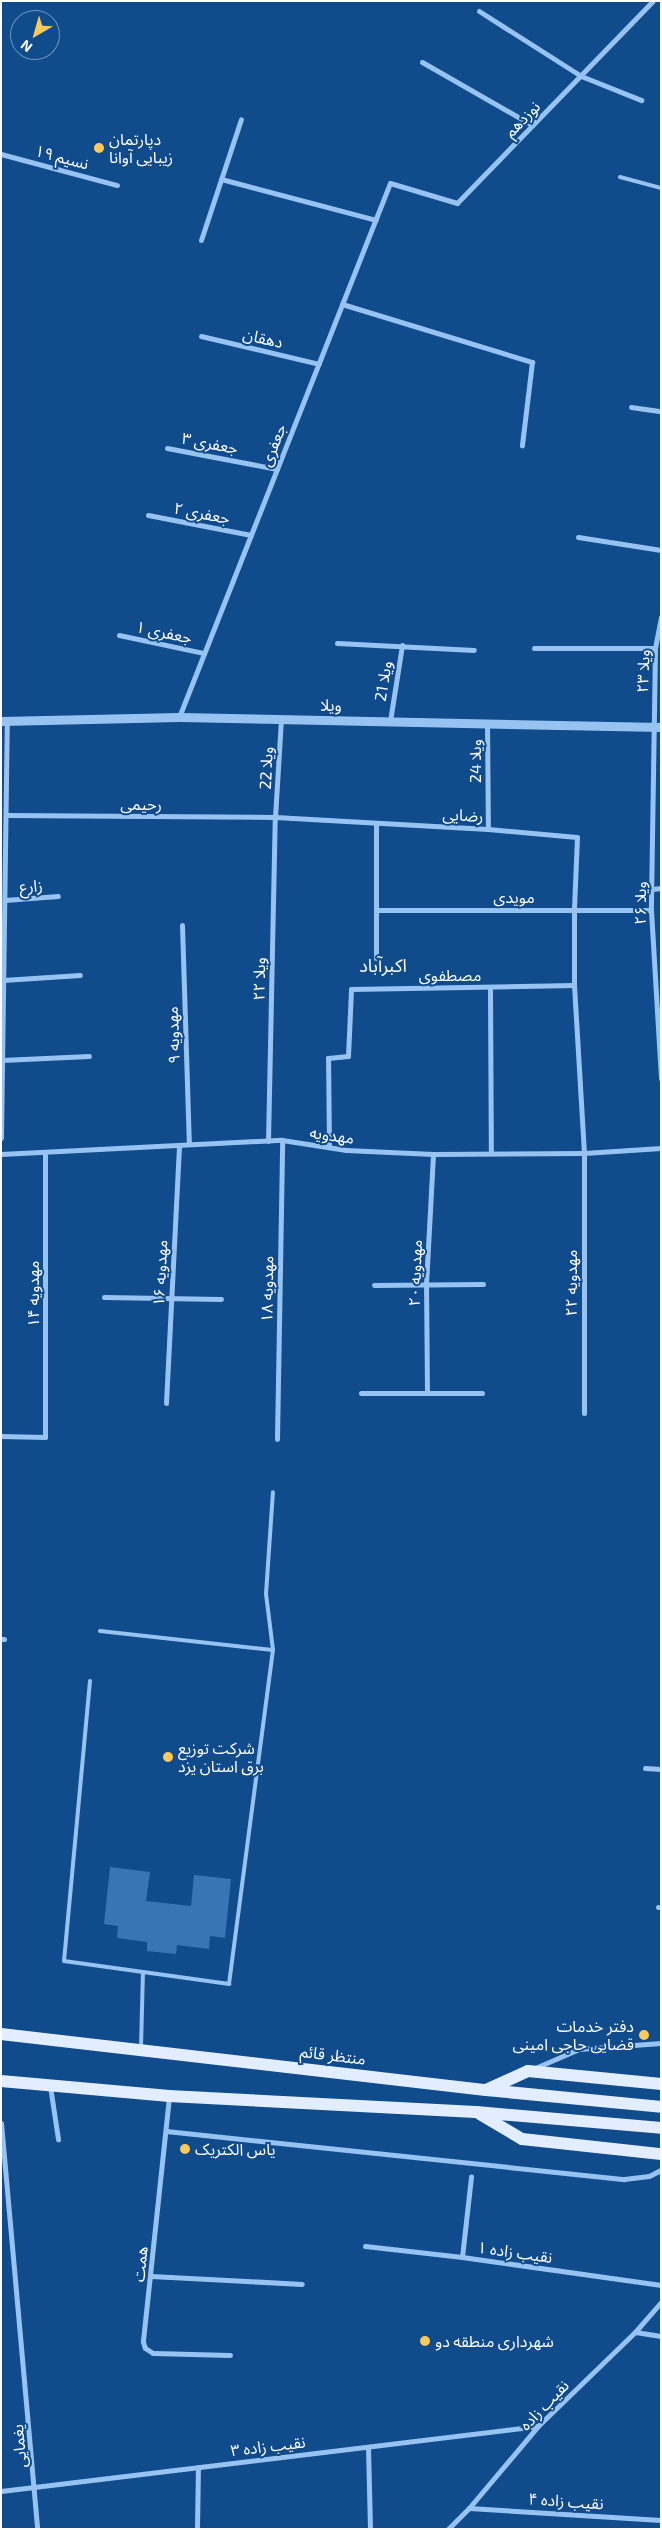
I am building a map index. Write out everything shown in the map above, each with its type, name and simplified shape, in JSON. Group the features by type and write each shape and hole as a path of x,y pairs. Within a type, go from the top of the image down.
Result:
{"main road":[{"name":"منتظر قائم","path":"1,2034 486,2090 661,2107"},
{"path":"486,2090 528,2071 661,2084"},
{"path":"1,2081 170,2096 476,2112 661,2128"},
{"path":"476,2112 522,2139 661,2154"}],"street":[{"name":"نوزدهم","path":"390,183 457,204 653,1"},
{"path":"479,11 581,76 641,100"},
{"path":"422,62 532,125"},
{"path":"201,240 241,119"},
{"name":"نسیم ۱۹","path":"1,154 117,185"},
{"path":"221,179 376,220"},
{"name":"جعفری","path":"179,717 390,183"},
{"path":"342,304 532,362 522,445"},
{"name":"دهقان","path":"201,336 319,364"},
{"path":"631,406 661,411"},
{"name":"جعفری ۳","path":"167,448 277,469"},
{"name":"جعفری ۲","path":"148,516 251,535"},
{"path":"578,537 661,550"},
{"name":"ویلا ۲۳","path":"657,727 656,648 661,617"},
{"name":"جعفری ۱","path":"119,636 204,653"},
{"name":"ویلا 21","path":"337,644 402,645 474,650"},
{"name":"ویلا 21","path":"390,721 402,645"},
{"path":"534,648 656,648"},
{"name":"ویلا","path":"4,721 179,717 657,727"},
{"name":"ویلا 22","path":"275,818 281,720"},
{"path":"1,1138 6,815 4,721"},
{"name":"ویلا 24","path":"487,723 488,829"},
{"name":"ویلا ۲۶","path":"657,727 651,910 661,1078"},
{"name":"رحیمی","path":"6,815 275,818"},
{"name":"رضایی","path":"275,818 488,829 577,836 574,910"},
{"name":"ویلا ۲۲","path":"268,1141 275,818"},
{"path":"376,823 376,958"},
{"path":"652,889 661,888"},
{"name":"زارع","path":"5,900 58,896"},
{"name":"مویدی","path":"377,910 651,910"},
{"path":"574,910 574,985 584,1153"},
{"name":"مهدویه ۹","path":"182,925 189,1144"},
{"path":"3,980 80,975"},
{"name":"مصطفوی","path":"329,1148 328,1058 348,1056 351,990 377,987 490,988 574,985"},
{"path":"490,988 491,1153"},
{"path":"2,1060 89,1056"},
{"name":"مهدویه","path":"1,1154 282,1140 346,1150 433,1154 584,1153 661,1148"},
{"name":"مهدویه ۱۸","path":"277,1440 282,1140"},
{"name":"مهدویه ۱۶","path":"166,1403 178,1145"},
{"name":"مهدویه ۱۴","path":"1,1436 45,1437 45,1152"},
{"name":"مهدویه ۲۲","path":"584,1153 584,1413"},
{"name":"مهدویه ۲۰","path":"427,1393 426,1284 433,1154"},
{"path":"374,1285 484,1284"},
{"path":"104,1297 221,1299"},
{"path":"361,1392 482,1393"},
{"path":"645,1768 661,1769"},
{"path":"528,2071 579,2049 661,2043"},
{"path":"50,2085 58,2139"},
{"name":"همت","path":"170,2096 143,2342 146,2348 153,2352 230,2355"},
{"name":"یغمایی","path":"1,2122 35,2487 37,2529"},
{"path":"166,2131 624,2179 649,2176 661,2170"},
{"path":"462,2257 471,2176"},
{"name":"نقیب زاده ۱","path":"365,2246 462,2257 661,2286"},
{"path":"151,2276 302,2284"},
{"name":"نقیب زاده","path":"448,2529 470,2508 538,2426 635,2332 661,2302"},
{"path":"635,2332 661,2336"},
{"name":"نقیب زاده ۳","path":"1,2492 538,2426"},
{"path":"368,2447 370,2529"},
{"path":"197,2529 198,2468"},
{"name":"نقیب زاده ۴","path":"470,2508 661,2520"}],"lane":[{"path":"620,177 661,188"},
{"path":"90,1681 64,1961 229,1984 273,1650 266,1594 273,1492"},
{"path":"100,1631 273,1650"},
{"path":"140,2049 143,1972"}],"building":[{"path":"110,1867 150,1872 146,1901 191,1906 194,1875 231,1879 225,1938 210,1936 209,1949 177,1945 176,1954 147,1951 147,1942 117,1938 118,1926 104,1924"}],"place":[{"name":"دپارتمان زیبایی آوانا","path":"99,148"},
{"name":"شرکت توزیع برق استان یزد","path":"168,1757"},
{"name":"دفتر خدمات قضایی حاجی امینی","path":"644,2035"},
{"name":"یاس الکتریک","path":"185,2149"},
{"name":"شهرداری منطقه دو","path":"425,2341"}],"district":[{"name":"اکبرآباد","path":"383,965"}]}
